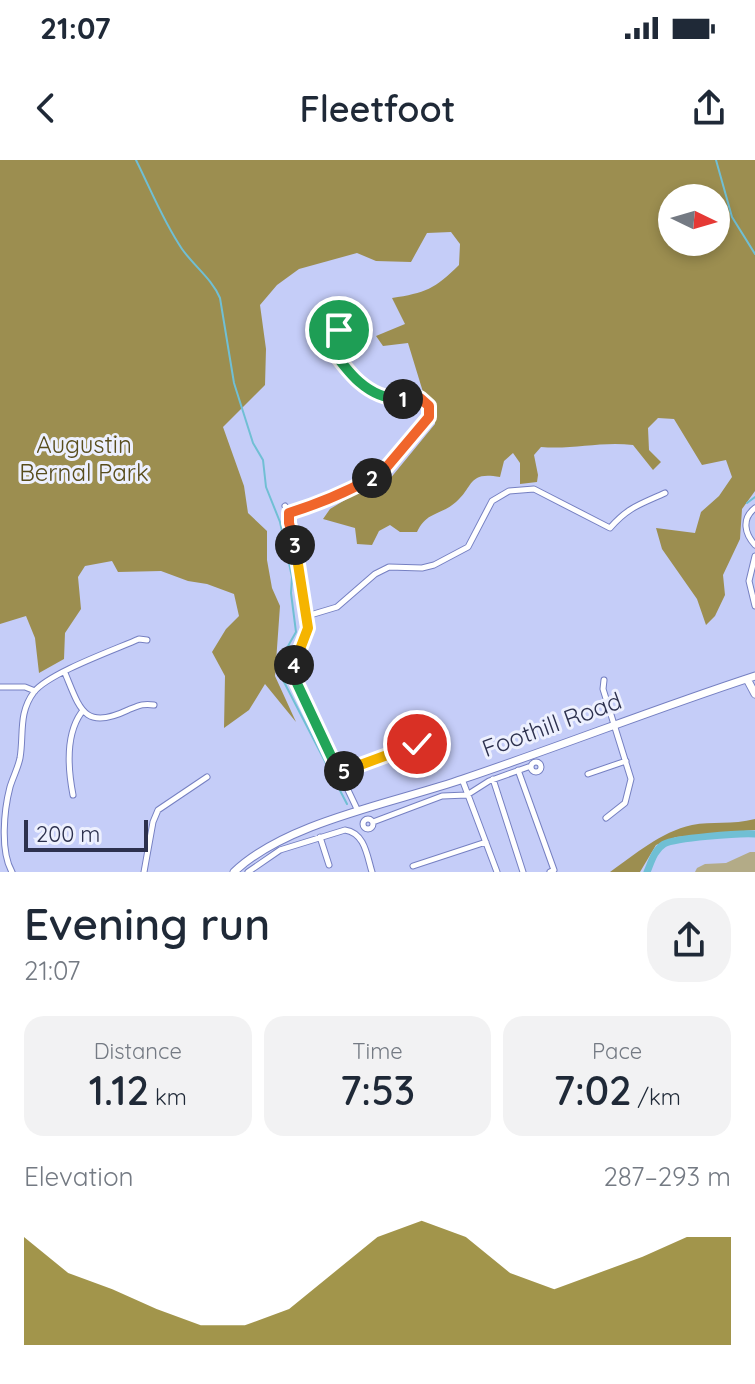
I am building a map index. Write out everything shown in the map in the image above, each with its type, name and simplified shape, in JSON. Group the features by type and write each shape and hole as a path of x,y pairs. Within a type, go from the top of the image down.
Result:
{"main road":[{"path":"751,677 755,694"},
{"name":"Foothill Road","path":"234,872 265,847 358,811 462,779 751,677"}],"street":[{"path":"289,513 321,503 385,469 429,417 429,406 420,398 392,399 362,385 351,376 323,337 339,330 351,330"},
{"path":"307,616 337,607 375,574 389,567 422,568 434,565 468,547 492,501 509,491 534,489 610,528 623,513 638,503 665,493"},
{"path":"285,506 289,513 308,628 294,662 294,677 358,811"},
{"path":"755,508 749,513 745,525 747,536 755,545"},
{"path":"755,556 749,581 755,606"},
{"path":"12,872 3,848 3,823 21,756 21,722 35,691 52,678 139,639 147,640"},
{"path":"65,673 81,713 88,717 107,719 140,705 154,705"},
{"path":"604,680 603,689 631,779 625,803 606,818"},
{"path":"0,687 25,687 35,691"},
{"path":"73,795 70,745 73,727 81,713"},
{"path":"339,773 417,744 426,747"},
{"path":"588,774 626,761"},
{"path":"373,822 442,796 467,795 493,779 531,766"},
{"path":"518,770 554,870 550,872"},
{"path":"144,872 158,810 207,777"},
{"path":"462,779 497,872"},
{"path":"493,779 523,872"},
{"path":"252,870 280,850 345,830 355,832 364,844 372,872"},
{"path":"320,837 329,865"},
{"path":"413,866 486,842"}],"shaded area":[{"path":"755,852 755,872 695,872 705,864 726,863"}],"green space":[{"name":"Augustin Bernal Park","path":"0,160 755,160 755,491 742,509 740,539 723,575 725,595 715,616 706,625 697,599 662,549 656,528 695,533 701,512 719,496 732,477 726,460 702,465 674,419 658,418 648,428 649,450 661,462 653,470 633,445 541,447 534,455 537,482 520,484 520,463 513,453 504,461 500,477 477,478 456,502 430,517 417,532 400,532 390,525 379,531 372,545 357,544 355,528 323,519 330,509 365,488 389,480 435,424 436,402 423,392 408,343 383,346 376,336 405,324 392,298 429,289 459,265 460,244 451,232 427,233 411,262 376,261 357,253 299,269 277,285 260,305 266,349 265,385 223,427 244,486 248,513 267,531 267,560 272,588 280,606 275,676 296,722 265,684 249,710 224,728 225,676 212,652 226,629 239,616 234,594 161,571 118,572 112,561 85,566 78,577 81,609 65,633 64,659 39,673 35,638 26,616 0,624"},
{"path":"755,819 755,830 676,837 656,845 640,872 610,872 649,844 680,828"}],"waterway":[{"path":"136,160 175,238 220,298 234,383 253,443 263,460 266,487 280,522 292,577 296,632 279,662 283,680 347,804"},
{"path":"716,160 732,217 755,254"},
{"path":"747,503 755,497"},
{"path":"647,872 655,853 664,844 693,838 755,834"}],"route":[{"path":"339,330 323,337 351,376 362,385 392,399 420,398 429,406 429,417 385,469 321,503 289,513 308,628 294,662 294,677 339,773 417,744"}]}
